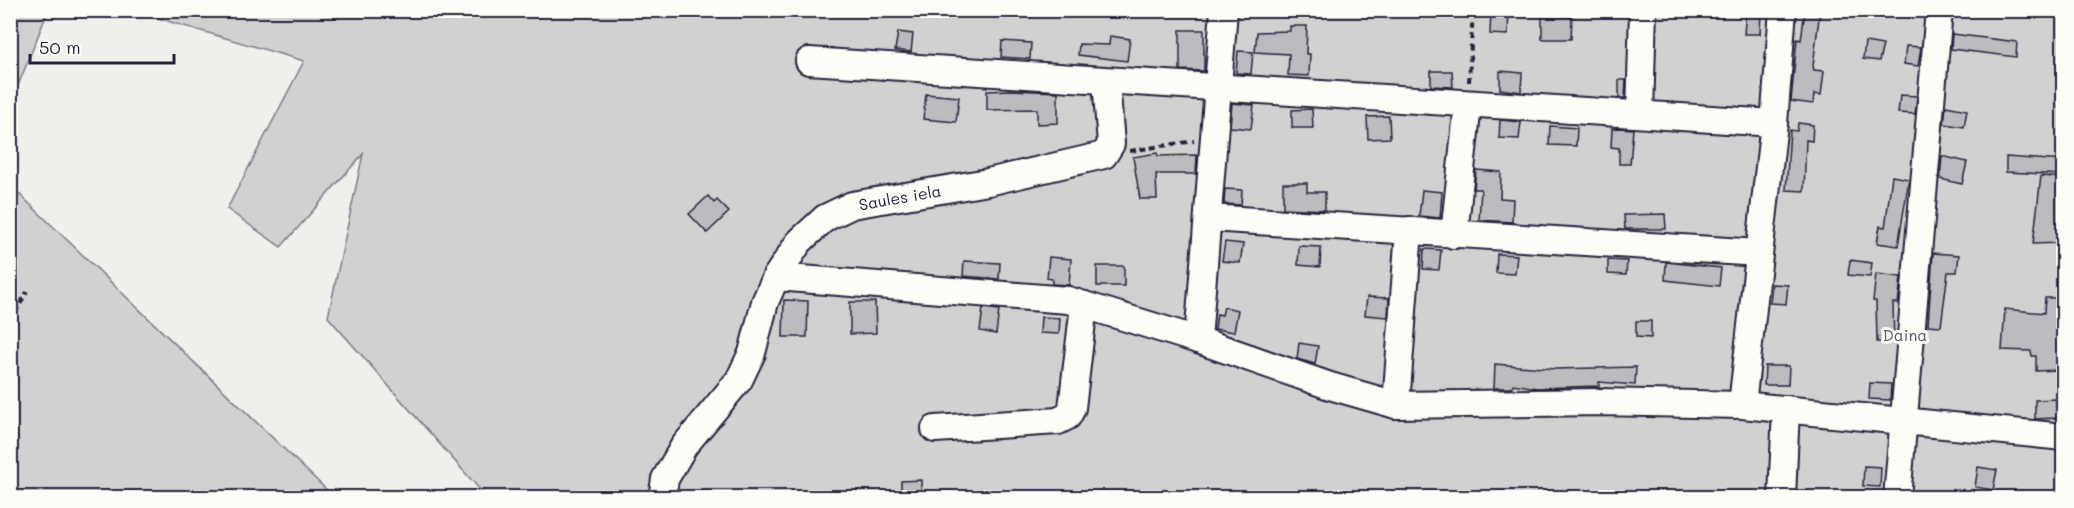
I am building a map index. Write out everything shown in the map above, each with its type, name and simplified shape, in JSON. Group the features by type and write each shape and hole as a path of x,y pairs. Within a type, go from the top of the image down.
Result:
{"street":[{"path":"1198,340 1209,218 1216,86 1224,10"},
{"path":"1641,114 1643,10"},
{"path":"1742,405 1774,123 1783,10"},
{"path":"1897,498 1939,10"},
{"path":"810,61 1774,123"},
{"path":"1104,155 1111,144 1106,81"},
{"path":"1454,235 1468,104"},
{"name":"Saules iela","path":"664,488 684,446 739,380 752,353 765,302 776,277 799,242 825,218 852,205 987,183 1104,155"},
{"path":"1209,218 1759,253"},
{"path":"1396,405 1409,230"},
{"path":"776,277 1068,300 1198,340 1330,386 1396,405 1599,402 1742,405 2064,437"},
{"path":"935,429 1058,422 1068,416 1072,408 1084,305"},
{"path":"1782,498 1786,409"}],"path":[{"path":"1468,104 1473,10"},
{"path":"1104,155 1213,138"},
{"path":"10,322 27,292"}],"green space":[{"path":"10,11 48,11 11,103"},
{"name":"Daina","path":"133,11 2063,11 2063,497 476,497 482,492 328,317 363,154 281,247 227,209 304,61"},
{"path":"11,186 334,497 11,497"}],"building":[{"path":"1491,10 1509,10 1508,35 1490,34"},
{"path":"1746,10 1761,10 1760,34 1744,34"},
{"path":"1805,10 1820,10 1813,66 1814,70 1824,71 1821,95 1814,94 1813,104 1791,101 1797,39 1801,40"},
{"path":"1542,16 1572,17 1571,39 1542,39"},
{"path":"1290,26 1307,26 1306,54 1310,54 1309,76 1288,75 1289,54 1255,52 1257,32 1290,31"},
{"path":"1180,30 1204,30 1204,71 1180,70"},
{"path":"898,32 913,34 911,52 895,50"},
{"path":"1952,34 2017,42 2016,57 1951,49"},
{"path":"1110,36 1130,39 1127,61 1078,55 1079,44 1109,45"},
{"path":"1002,41 1031,43 1030,59 1001,57"},
{"path":"1865,42 1883,45 1879,61 1863,59"},
{"path":"1906,46 1921,47 1918,66 1904,64"},
{"path":"1238,51 1253,52 1251,74 1236,73"},
{"path":"1431,71 1452,71 1453,87 1431,86"},
{"path":"1500,71 1522,73 1521,92 1500,89"},
{"path":"1619,80 1626,80 1625,98 1619,98"},
{"path":"987,91 1058,92 1058,123 1037,124 1037,109 987,110"},
{"path":"926,94 959,97 956,122 923,119"},
{"path":"1900,95 1917,96 1915,114 1898,113"},
{"path":"1232,103 1254,105 1251,129 1230,127"},
{"path":"1946,106 1967,110 1964,127 1944,124"},
{"path":"1312,109 1313,128 1292,128 1292,110"},
{"path":"1389,116 1390,138 1368,139 1367,117"},
{"path":"1500,120 1521,122 1519,139 1499,138"},
{"path":"1798,123 1813,125 1812,141 1806,140 1804,191 1786,190 1790,130 1797,131"},
{"path":"1550,126 1577,128 1576,146 1549,145"},
{"path":"1612,129 1633,129 1630,164 1619,164 1619,148 1611,147"},
{"path":"1157,153 1158,156 1197,155 1196,174 1156,174 1157,199 1140,199 1133,157"},
{"path":"1942,156 1967,162 1962,184 1940,179"},
{"path":"2006,157 2064,161 2064,175 2006,172"},
{"path":"1476,170 1501,172 1500,198 1513,199 1512,222 1479,220 1481,189 1474,189"},
{"path":"1892,176 1909,179 1898,246 1877,243 1880,226 1885,227"},
{"path":"2041,176 2064,178 2061,243 2033,244"},
{"path":"1283,183 1307,183 1307,192 1325,192 1325,210 1283,208"},
{"path":"1225,189 1242,190 1241,205 1224,204"},
{"path":"1422,190 1442,192 1440,218 1419,216"},
{"path":"708,196 714,203 717,200 729,212 707,233 689,214"},
{"path":"1665,214 1666,229 1625,229 1624,215"},
{"path":"1225,242 1243,244 1240,263 1222,261"},
{"path":"1299,246 1321,247 1320,267 1298,265"},
{"path":"1424,249 1441,250 1439,270 1423,269"},
{"path":"1933,253 1959,255 1957,272 1948,272 1941,326 1928,325"},
{"path":"1497,254 1517,255 1515,274 1496,273"},
{"path":"1049,257 1071,259 1069,285 1052,284 1052,279 1047,278"},
{"path":"1608,260 1627,261 1626,275 1608,274"},
{"path":"1850,260 1872,263 1870,277 1848,275"},
{"path":"964,261 1000,263 999,279 963,276"},
{"path":"1666,262 1721,268 1719,286 1665,280"},
{"path":"1097,266 1124,266 1124,286 1097,286"},
{"path":"1876,274 1901,277 1898,304 1893,303 1894,342 1877,342 1876,301 1873,301"},
{"path":"1772,284 1788,285 1786,304 1770,303"},
{"path":"1367,297 1389,298 1388,317 1365,315"},
{"path":"2045,298 2064,298 2064,321 2057,321 2058,370 2036,371 2036,356 2032,356 2031,351 2002,350 2005,309 2044,313"},
{"path":"784,300 808,301 807,337 783,337"},
{"path":"850,302 875,302 876,333 850,334"},
{"path":"1224,307 1238,310 1234,332 1215,329 1217,314 1222,315"},
{"path":"983,308 999,310 996,334 980,331"},
{"path":"1041,317 1060,318 1059,334 1040,333"},
{"path":"1636,321 1651,321 1651,338 1636,337"},
{"path":"1299,343 1318,346 1315,364 1297,359"},
{"path":"1495,364 1555,369 1636,367 1635,385 1599,382 1599,386 1537,388 1513,384 1512,388 1494,388"},
{"path":"1765,366 1789,366 1788,385 1764,385"},
{"path":"1870,383 1891,384 1890,400 1869,399"},
{"path":"2056,399 2057,418 2035,419 2035,400"},
{"path":"1864,466 1881,467 1880,487 1863,486"},
{"path":"1978,467 1997,470 1993,490 1975,487"},
{"path":"921,480 921,498 901,498 901,481"}]}
